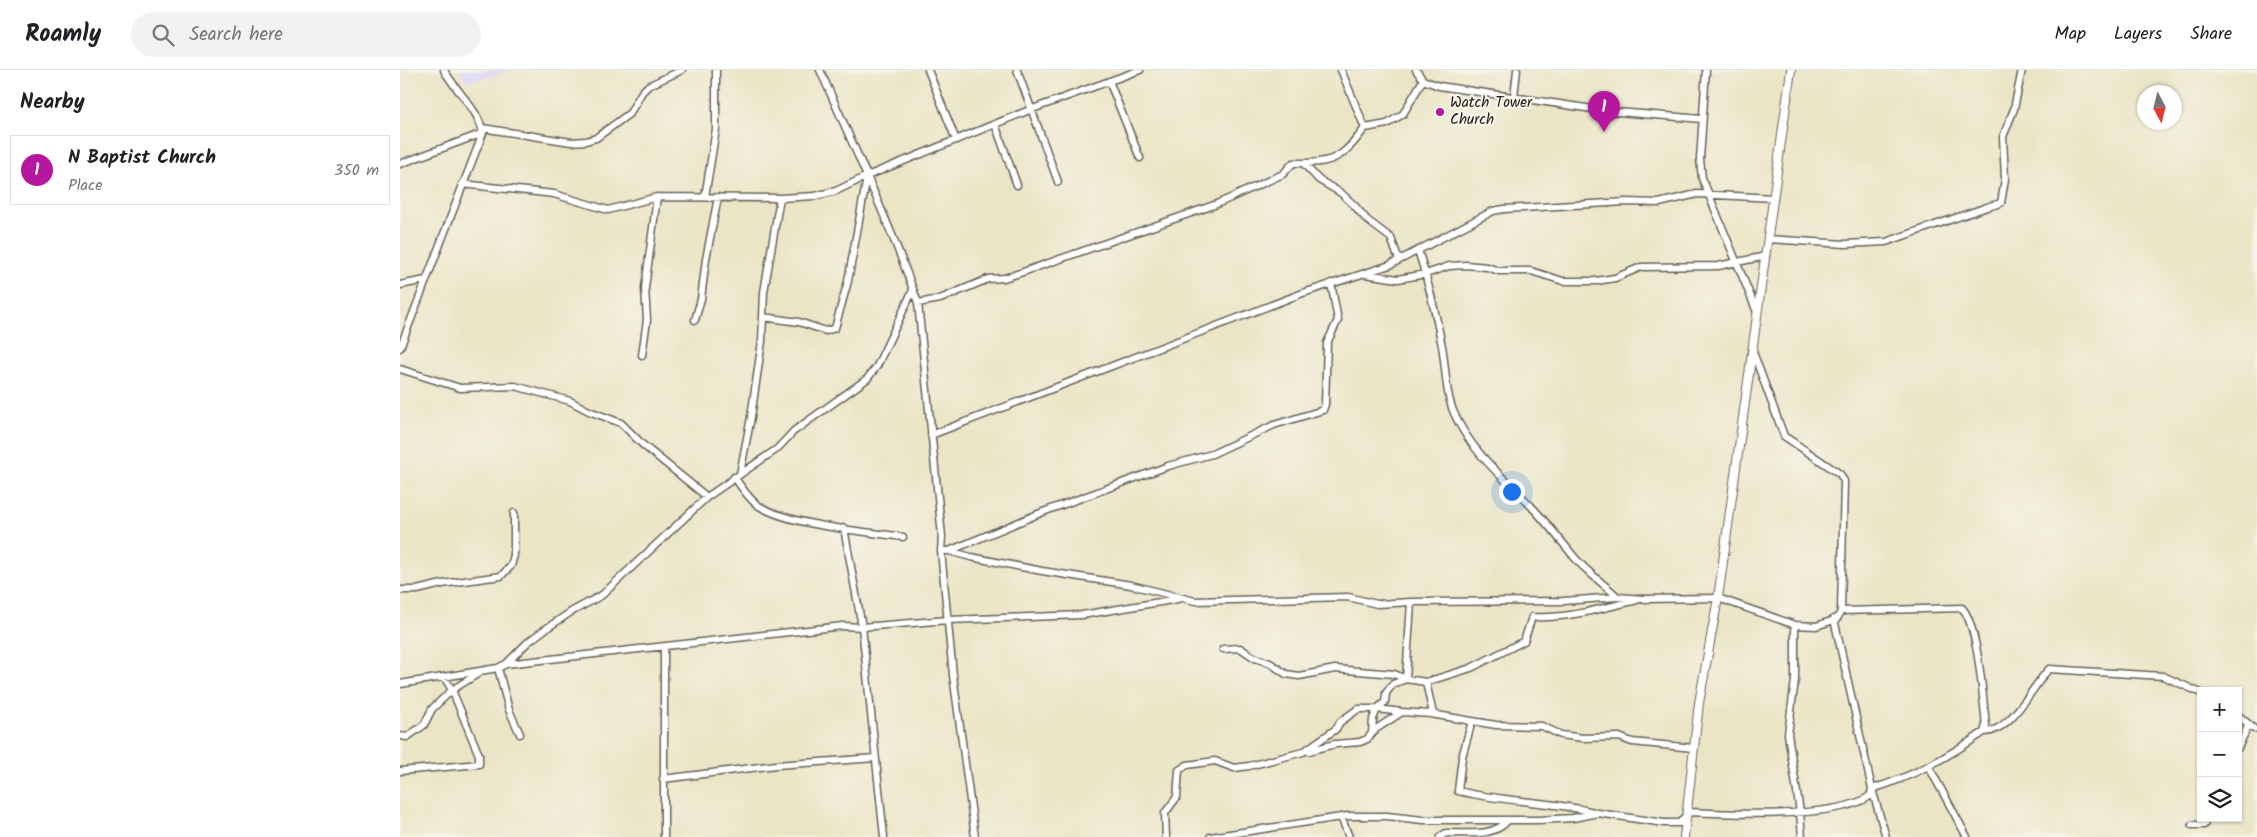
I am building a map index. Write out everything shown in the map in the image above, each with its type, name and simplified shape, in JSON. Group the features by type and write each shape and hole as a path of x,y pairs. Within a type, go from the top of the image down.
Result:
{"street":[{"path":"400,348 482,131 476,112 449,80 444,70"},
{"path":"400,164 482,131 571,142 596,138 630,112 642,92 648,86 682,70"},
{"path":"705,196 716,129 716,70"},
{"path":"820,70 867,176 918,303 956,695 975,837"},
{"path":"928,70 956,140"},
{"path":"1017,70 1058,182"},
{"path":"462,184 554,194 608,210 657,197 780,198 815,196 836,191 867,176 995,124 1140,70"},
{"path":"1341,70 1365,128"},
{"path":"1416,70 1424,80 1440,86 1606,111 1702,119"},
{"path":"1514,97 1516,70"},
{"path":"1706,70 1700,158 1702,178 1758,314"},
{"path":"1684,837 1699,703 1718,598 1791,70"},
{"path":"1768,240 1845,244 1886,242 1986,207 1998,206 2001,203 2005,179 2003,136 2014,109 2022,70"},
{"path":"918,303 940,299 988,279 1004,278 1023,272 1197,211 1278,176 1293,163 1304,164 1341,156 1353,145 1365,128 1387,124 1402,114 1424,80"},
{"path":"1109,81 1140,158"},
{"path":"995,124 1017,185"},
{"path":"1304,164 1319,180 1341,193 1367,220 1392,238 1399,260"},
{"path":"763,317 799,322 826,331 835,328 848,281 867,176"},
{"path":"931,435 1331,283 1363,274 1399,260 1492,211 1626,202 1659,203 1688,195 1707,194 1774,198"},
{"path":"642,355 647,320 646,281 657,197"},
{"path":"695,320 701,300 706,259 718,197"},
{"path":"780,198 764,292 762,340 751,417 737,475 751,500 782,516 821,525 903,538"},
{"path":"1418,250 1426,274 1441,344 1446,382 1454,412 1463,430 1482,457 1536,511 1576,559 1618,597"},
{"path":"1363,274 1398,279 1426,274 1449,266 1466,265 1487,267 1499,272 1530,271 1563,281 1596,281 1615,278 1641,267 1718,266 1766,256"},
{"path":"400,285 426,280"},
{"path":"949,551 1043,512 1168,466 1212,454 1274,425 1323,410 1325,404 1327,343 1338,320 1331,283"},
{"path":"400,684 498,668 506,664 528,642 544,630 570,612 602,595 707,497 777,449 794,431 873,374 913,290"},
{"path":"941,551 949,551 970,558 1042,571 1131,585 1195,601 1348,597 1377,604 1503,602 1618,597 1644,599 1718,598 1795,625 1816,626 1836,619 1841,611 1844,481 1840,474 1784,436 1752,351"},
{"path":"400,369 460,388 515,386 570,401 589,411 621,423 643,445 707,497"},
{"path":"400,590 417,590 442,584 501,576 511,566 514,555 514,513"},
{"path":"844,528 862,627 884,837"},
{"path":"506,664 843,626 862,627 948,620 1082,614 1182,599"},
{"path":"1223,649 1240,648 1255,658 1270,663 1286,674 1299,676 1335,669 1394,674 1406,679 1426,682 1471,668 1524,641 1532,617 1549,618 1575,614 1644,599"},
{"path":"1406,679 1411,602"},
{"path":"1841,611 1962,608 1967,613 1974,634 1984,714 1984,732"},
{"path":"1834,619 1872,788 1886,837"},
{"path":"1795,625 1795,680 1788,734 1802,837"},
{"path":"664,647 664,837"},
{"path":"498,668 509,710 520,734"},
{"path":"1872,788 1901,780 1929,767 1984,732 1990,732 2011,719 2049,669 2163,676 2197,690"},
{"path":"400,736 407,737 424,725 432,710 452,690 480,672"},
{"path":"400,771 479,764 479,755 452,690 444,677"},
{"path":"1372,732 1373,719 1377,709 1385,702 1386,693 1393,684 1406,679"},
{"path":"1426,682 1433,714"},
{"path":"1303,752 1336,729 1340,722 1358,709 1433,714 1496,725 1542,726 1560,735 1584,738 1619,737 1632,742 1694,748"},
{"path":"1166,837 1165,813 1176,797 1179,770 1187,765 1215,761 1234,768 1334,744 1360,742 1367,739 1372,732 1402,712"},
{"path":"2242,718 2251,726 2242,741"},
{"path":"1472,721 1461,765 1458,791 1559,805 1664,823 1680,823 1688,812"},
{"path":"663,779 776,765 876,758"},
{"path":"1929,767 1967,837"},
{"path":"1688,812 1767,814 1800,812 1852,805 1870,796 1872,788"},
{"path":"1210,837 1341,817 1508,820 1573,818 1598,813"},
{"path":"1341,817 1349,837"},
{"path":"1440,837 1446,833 1490,835 1504,828 1508,820"},
{"path":"2192,825 2204,825 2205,822"}],"shaded area":[{"path":"460,70 512,70 466,83"}],"place":[{"name":"Watch Tower Church","path":"1440,112"},
{"name":"N Baptist Church","path":"1604,132"}]}
